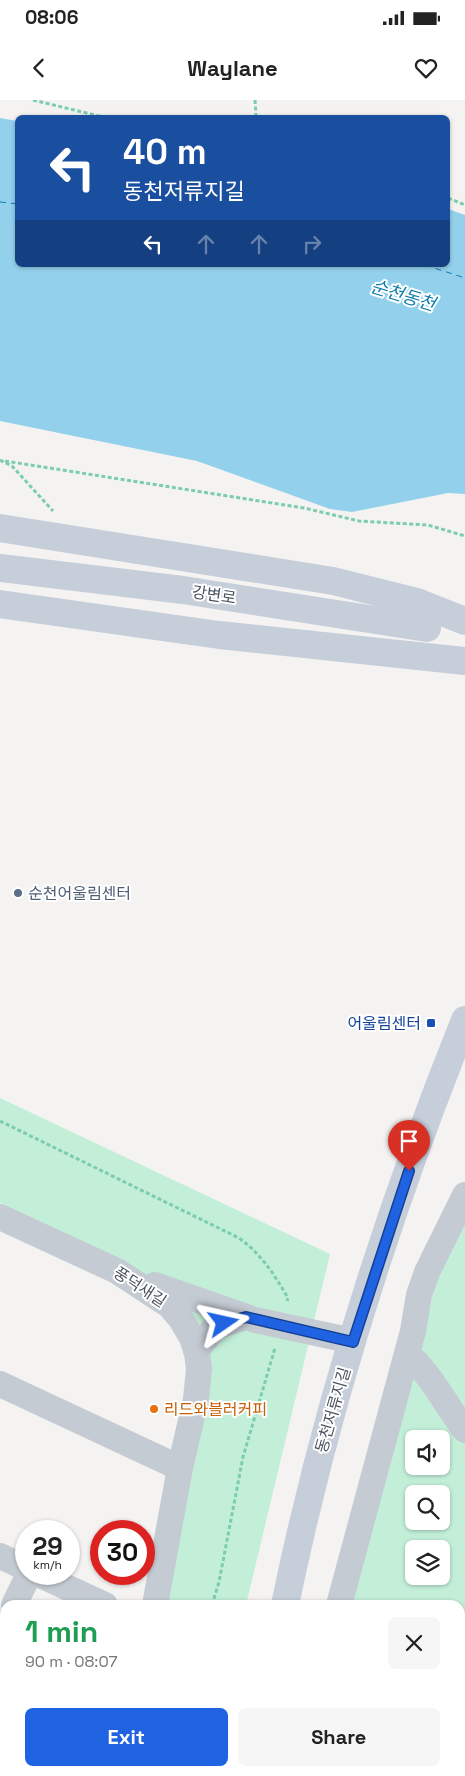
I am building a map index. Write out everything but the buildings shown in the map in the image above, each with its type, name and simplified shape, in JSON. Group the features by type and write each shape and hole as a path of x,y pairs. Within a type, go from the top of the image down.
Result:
{"main road":[{"path":"0,528 333,581 417,602 465,621"},
{"name":"강변로","path":"0,568 183,590 465,634"},
{"path":"0,604 219,635 465,661"},
{"path":"427,628 465,650"},
{"name":"동천저류지길","path":"287,1600 325,1436 378,1258 430,1110 465,1020"}],"street":[{"path":"340,1600 407,1354 419,1295 440,1245 465,1195"},
{"name":"풍덕새길","path":"3,1225 117,1271 169,1305 181,1318 196,1351 199,1369 196,1399 180,1468 156,1600"},
{"path":"117,1271 189,1299 246,1317 353,1342"},
{"path":"196,1351 215,1327 246,1317"},
{"path":"407,1354 419,1364 446,1407 465,1430"},
{"path":"0,1384 180,1468"},
{"path":"0,1556 15,1563"},
{"path":"16,1600 24,1585"},
{"path":"62,1585 94,1600"}],"path":[{"path":"33,100 95,115"},
{"path":"254,115 255,100"},
{"path":"450,199 465,205"},
{"path":"2,460 12,466 58,516"},
{"path":"2,460 304,508 359,521 428,525 465,536"}],"green space":[{"path":"0,1098 330,1254 247,1600 163,1600 203,1357 120,1259 0,1203"},
{"path":"465,1219 465,1600 352,1600 385,1469 439,1273"}],"water":[{"name":"순천동천","path":"0,118 15,121 15,267 450,267 450,210 465,215 465,494 448,493 352,512 330,509 197,461 0,421"}],"ferry route":[{"path":"0,202 15,204"},
{"path":"431,267 465,278"}],"place":[{"name":"순천어울림센터","path":"18,893"},
{"name":"어울림센터","path":"431,1023"},
{"name":"리드와블러커피","path":"154,1409"}],"route":[{"path":"224,1323 246,1317 353,1342 378,1258 409,1171"}]}
